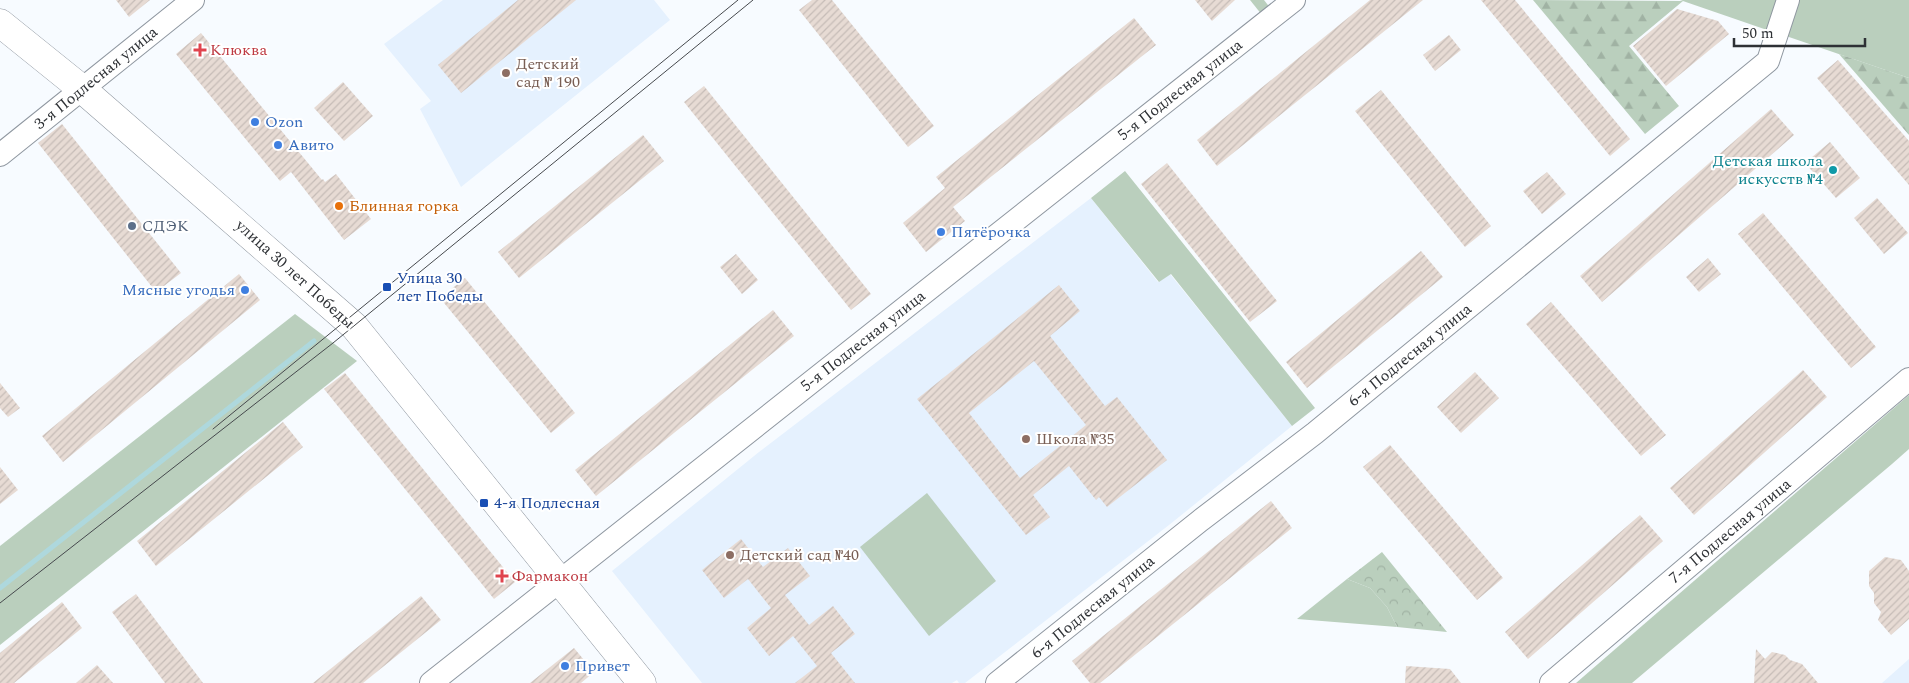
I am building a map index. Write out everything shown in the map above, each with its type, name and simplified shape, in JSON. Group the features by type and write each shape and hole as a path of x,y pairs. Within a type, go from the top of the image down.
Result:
{"main road":[{"name":"улица 30 лет Победы","path":"0,22 82,89 354,326 642,683"}],"street":[{"name":"3-я Подлесная улица","path":"0,155 193,0"},
{"name":"5-я Подлесная улица","path":"431,683 1294,0"},
{"name":"6-я Подлесная улица","path":"997,683 1201,520 1315,433 1768,61 1788,0"},
{"name":"7-я Подлесная улица","path":"1552,683 1909,379"}],"shaded area":[{"name":"Детский сад № 190","path":"443,0 654,0 670,20 461,187 420,109 431,101 384,44"},
{"name":"Школа №35","path":"1091,198 1158,282 1170,274 1292,426 1169,525 965,683 959,683 957,680 952,683 702,683 612,571 759,452"},
{"path":"1909,659 1909,683 1882,683"}],"green space":[{"path":"1250,0 1264,0 1271,9 1262,15"},
{"path":"1533,0 1683,1 1629,46 1679,106 1645,134"},
{"path":"1680,0 1777,0 1770,31"},
{"path":"1796,0 1909,0 1909,78 1786,36"},
{"path":"1839,54 1909,78 1909,135"},
{"path":"1125,171 1315,408 1292,426 1171,274 1159,282 1091,198"},
{"path":"295,314 357,361 0,645 0,546"},
{"path":"1909,395 1909,449 1892,464 1632,683 1576,683"},
{"path":"927,493 996,581 929,636 860,547"},
{"path":"1382,552 1447,632 1397,627 1387,607 1370,588 1347,579"},
{"path":"1347,579 1370,588 1387,607 1397,627 1297,619"}],"building":[{"path":"116,0 150,0 129,17"},
{"path":"518,0 576,0 461,93 438,65"},
{"path":"812,0 832,0 934,126 908,147 799,10"},
{"path":"1195,0 1235,0 1212,21"},
{"path":"1370,0 1423,0 1217,166 1197,140"},
{"path":"1481,0 1515,0 1630,139 1610,156"},
{"path":"1677,9 1718,21 1729,34 1666,86 1633,46"},
{"path":"1134,18 1156,45 953,207 965,221 926,252 903,223 945,188 936,177"},
{"path":"201,33 322,180 325,182 336,174 371,219 344,240 291,172 280,181 176,54"},
{"path":"1449,35 1461,50 1435,71 1423,55"},
{"path":"1838,60 1909,141 1909,185 1817,78"},
{"path":"343,82 373,116 344,141 314,108"},
{"path":"704,86 871,294 851,310 684,102"},
{"path":"1381,90 1491,226 1465,247 1355,111"},
{"path":"1771,109 1794,135 1602,302 1580,276"},
{"path":"62,124 181,273 156,292 38,143"},
{"path":"643,135 664,161 519,278 498,252"},
{"name":"Детская школа искусств №4","path":"1830,142 1860,178 1836,198 1805,163"},
{"path":"1167,163 1277,301 1250,322 1141,184"},
{"path":"1547,172 1566,194 1542,214 1523,191"},
{"path":"1877,198 1908,233 1884,254 1854,218"},
{"path":"1763,213 1876,347 1851,368 1738,234"},
{"path":"1421,251 1443,277 1307,388 1286,362"},
{"path":"736,254 758,280 742,294 720,267"},
{"path":"1708,258 1721,274 1699,292 1686,277"},
{"path":"239,274 260,300 63,462 42,436"},
{"path":"465,278 575,413 551,433 440,298"},
{"path":"1059,285 1080,311 1050,336 1105,406 1117,397 1167,460 1107,507 1099,497 1096,500 1069,466 1033,495 1050,517 1026,535 917,399","holes":["1034,361 1086,425 1020,478 969,413"]},
{"path":"1551,302 1666,435 1641,456 1526,324"},
{"path":"773,310 794,336 596,496 575,470"},
{"path":"1803,370 1827,397 1694,515 1670,488"},
{"path":"1475,372 1499,398 1461,433 1437,407"},
{"path":"345,373 515,582 494,599 324,389"},
{"path":"0,383 20,408 8,417 0,408"},
{"path":"283,422 303,447 156,566 137,541"},
{"path":"1390,445 1503,578 1477,600 1363,467"},
{"path":"0,467 18,490 0,504"},
{"path":"1271,501 1292,528 1100,683 1090,683 1072,661"},
{"path":"1640,515 1663,541 1528,659 1505,632"},
{"path":"741,539 763,567 788,548 810,576 785,595 809,625 833,606 855,634 831,653 855,683 795,683 817,666 793,636 769,656 747,628 771,608 748,579 724,598 702,570"},
{"path":"1885,557 1901,560 1909,571 1909,619 1891,635 1878,620 1881,612 1874,603 1874,593 1869,586 1869,571"},
{"path":"136,594 203,683 165,683 112,612"},
{"path":"421,596 441,620 363,683 313,683"},
{"path":"62,602 82,628 14,683 0,683 0,653"},
{"path":"574,648 594,672 581,683 530,683"},
{"path":"1756,649 1765,659 1772,652 1785,655 1790,660 1802,664 1818,683 1754,683"},
{"path":"97,665 113,683 76,683"},
{"path":"1406,666 1450,669 1461,683 1405,683"}],"waterway":[{"path":"0,588 314,341"}],"tram line":[{"path":"213,429 738,0"},
{"path":"0,603 333,343 753,0"}],"place":[{"name":"Клюква","path":"200,50"},
{"name":"Детский сад № 190","path":"506,73"},
{"name":"Ozon","path":"255,122"},
{"name":"Авито","path":"278,145"},
{"name":"Детская школа искусств №4","path":"1833,170"},
{"name":"Блинная горка","path":"339,206"},
{"name":"СДЭК","path":"132,226"},
{"name":"Пятёрочка","path":"941,232"},
{"name":"Улица 30 лет Победы","path":"387,287"},
{"name":"Мясные угодья","path":"245,290"},
{"name":"Школа №35","path":"1026,439"},
{"name":"4-я Подлесная","path":"484,503"},
{"name":"Детский сад №40","path":"730,555"},
{"name":"Фармакон","path":"502,576"},
{"name":"Привет","path":"565,666"}]}
